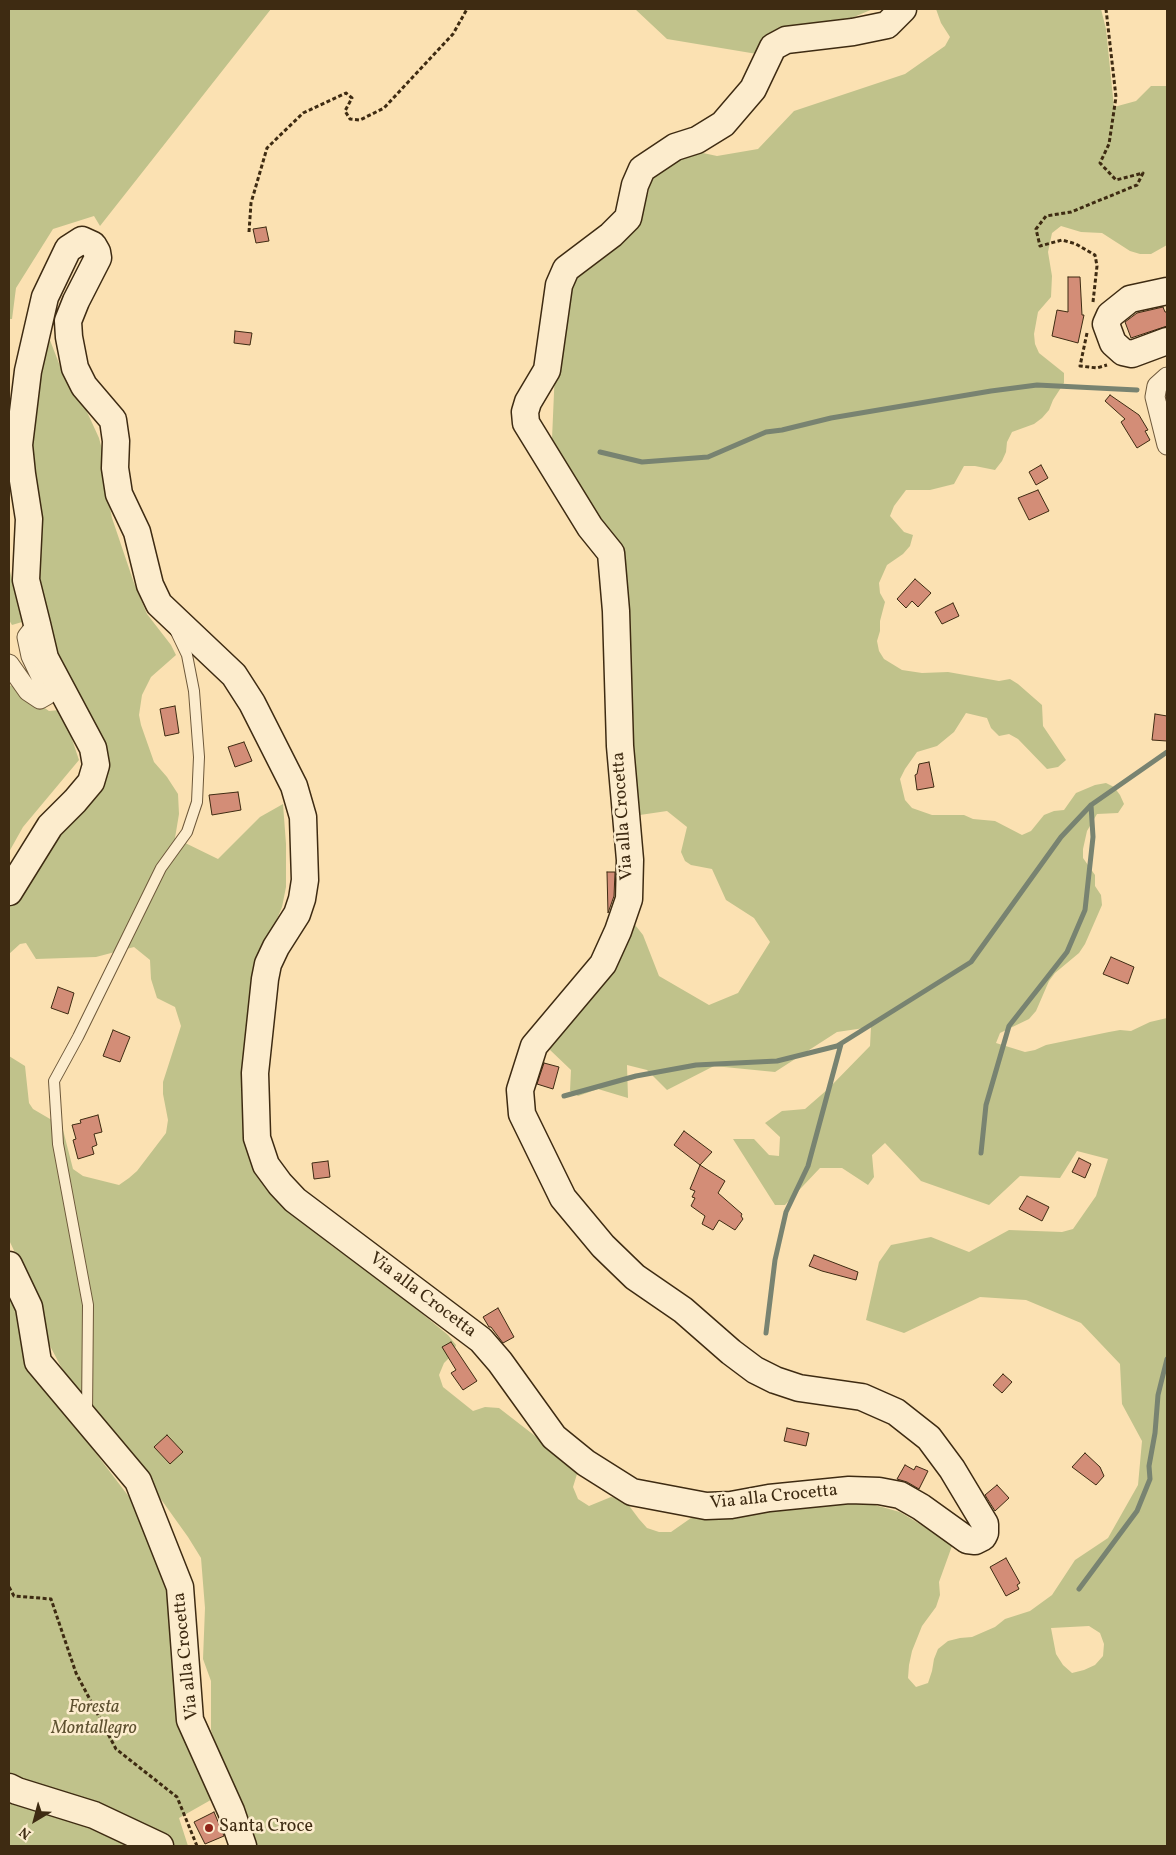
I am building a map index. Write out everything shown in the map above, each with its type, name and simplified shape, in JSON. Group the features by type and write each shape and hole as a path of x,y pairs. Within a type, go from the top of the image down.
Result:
{"street":[{"name":"Via alla Crocetta","path":"9,892 50,826 91,782 96,765 93,748 45,658 26,580 30,519 19,444 28,371 45,297 68,249 82,240 93,245 98,252 98,258 68,321 68,337 75,368 84,386 113,420 116,441 115,468 118,494 137,532 150,585 159,604 234,675 252,702 294,786 303,817 305,880 302,899 297,914 276,947 268,964 255,1073 257,1138 266,1165 295,1200 481,1340 500,1362 554,1437 586,1463 632,1492 706,1506 731,1505 769,1498 849,1490 879,1491 900,1495 921,1507 967,1540 975,1541 983,1537 985,1524 952,1469 929,1438 896,1412 862,1397 799,1388 754,1370 683,1310 636,1278 602,1246 563,1198 522,1114 520,1090 534,1046 603,964 629,899 630,860 620,746 616,611 611,552 590,527 526,423 525,412 528,402 547,370 559,285 566,269 611,235 628,218 635,184 642,169 675,147 697,140 723,124 753,89 773,47 786,40 853,32 887,25 903,9"},
{"path":"1167,291 1130,300 1110,315 1106,324 1113,344 1123,352 1132,354 1167,340"},
{"path":"1164,381 1156,403 1167,445"},
{"path":"9,664 28,691 40,699 47,694 31,656 26,637 37,624"},
{"name":"Via alla Crocetta","path":"9,1266 29,1307 38,1362 138,1481 180,1587 190,1720 231,1811 243,1846"},
{"path":"9,1786 17,1791 94,1815 160,1846"}],"lane":[{"path":"87,1420 88,1305 58,1144 54,1080 78,1037 161,868 187,832 197,802 199,757 194,691 186,655 170,616"}],"path":[{"path":"249,232 251,203 267,148 303,113 346,93 352,98 345,110 350,119 360,120 384,108 452,34 467,9"},
{"path":"1093,304 1098,266 1094,255 1076,244 1062,240 1040,246 1036,229 1046,216 1071,212 1137,184 1143,173 1116,180 1100,163 1109,144 1116,97 1106,9"},
{"path":"1088,329 1080,366 1097,368 1132,354"},
{"path":"9,1587 14,1596 51,1599 76,1672 116,1748 177,1797 197,1846"}],"green space":[{"path":"9,9 271,9 100,226 94,216 53,229 16,288 12,319 9,319"},
{"path":"635,9 873,9 763,55 667,39"},
{"path":"936,9 1101,9 1106,29 1114,107 1136,101 1151,86 1167,86 1167,245 1151,254 1140,254 1130,251 1102,233 1081,232 1061,226 1052,233 1048,252 1052,276 1051,297 1038,312 1034,334 1035,344 1039,353 1064,373 1064,383 1049,410 1042,418 1034,424 1012,432 1002,461 995,470 964,466 954,484 930,490 906,490 894,506 890,516 904,532 913,535 910,546 903,554 887,565 879,583 880,593 885,602 877,641 879,651 884,659 902,670 922,673 948,672 999,681 1010,679 1018,684 1042,705 1043,726 1066,760 1058,767 1047,769 1018,739 1009,734 999,736 991,728 987,718 966,713 954,732 937,746 917,752 905,769 900,779 905,800 912,808 932,815 964,815 973,819 995,821 1022,835 1031,831 1044,815 1064,810 1076,793 1095,785 1106,783 1114,787 1124,804 1118,813 1097,814 1087,831 1083,858 1095,875 1095,886 1101,895 1102,905 1085,944 1079,953 1055,973 1049,981 1036,1011 1029,1019 1000,1033 996,1043 1025,1052 1046,1045 1109,1032 1131,1031 1150,1022 1167,1018 1167,1846 255,1846 243,1827 211,1730 211,1681 203,1659 205,1608 201,1558 120,1442 73,1386 60,1365 49,1344 26,1276 9,1240 9,1056 25,1066 29,1103 33,1109 62,1126 73,1169 83,1176 119,1185 137,1171 166,1133 168,1120 163,1094 163,1082 181,1026 175,1007 157,998 151,979 150,960 134,947 96,957 36,959 26,943 20,944 9,954 9,904 52,836 93,794 52,648 35,573 29,435 46,330 60,366 82,401 99,438 104,457 112,518 134,583 147,614 171,645 176,655 151,677 142,695 139,715 154,762 178,794 179,814 175,838 218,859 260,817 283,804 286,844 286,887 282,907 257,967 246,1041 288,1207 332,1246 386,1284 448,1335 456,1345 453,1354 444,1363 439,1375 443,1387 473,1411 485,1407 499,1408 570,1463 577,1474 573,1487 578,1499 589,1506 611,1497 624,1499 647,1528 659,1532 671,1532 691,1518 864,1502 900,1512 943,1538 952,1546 939,1582 940,1595 936,1607 922,1626 912,1651 909,1665 908,1678 916,1687 928,1683 938,1649 948,1641 972,1637 995,1627 1005,1619 1030,1611 1052,1595 1075,1560 1108,1538 1138,1485 1142,1441 1122,1404 1120,1364 1081,1323 1026,1300 980,1297 904,1333 866,1320 879,1262 891,1245 931,1237 969,1252 1009,1230 1062,1232 1073,1229 1096,1196 1108,1159 1077,1151 1060,1178 1020,1176 989,1205 921,1181 885,1143 872,1155 874,1177 868,1185 842,1168 820,1168 785,1205 775,1205 733,1139 754,1139 769,1155 779,1156 780,1137 765,1123 782,1111 805,1109 828,1089 870,1046 871,1027 837,1032 775,1072 714,1066 667,1090 647,1070 627,1065 628,1098 598,1089 578,1096 570,1091 571,1070 549,1049 549,1039 628,916 643,935 659,976 709,1005 738,993 770,942 754,918 726,900 712,869 691,865 685,861 681,852 687,827 667,811 633,816 611,539 552,439 557,323 566,285 631,223 648,194 656,156 675,147 717,156 758,149 794,111 905,74 945,46 950,37 941,23","holes":["1089,1626 1100,1633 1104,1644 1103,1656 1095,1665 1072,1673 1063,1665 1056,1654 1051,1628"]},
{"path":"9,567 22,622 12,625 9,620"},
{"path":"9,685 49,711 60,710 65,718 79,760 23,827 9,852"},
{"name":"Foresta Montallegro","path":"9,1289 20,1316 28,1364 139,1510 171,1571 216,1797 179,1818 188,1846 168,1846 9,1776"},
{"path":"9,1803 89,1828 127,1846 9,1846"}],"building":[{"path":"266,227 269,241 256,243 253,229"},
{"path":"1068,277 1080,277 1082,315 1084,315 1078,343 1052,336 1057,310 1068,312"},
{"path":"1163,307 1165,312 1167,312 1167,326 1131,338 1125,322 1137,313"},
{"path":"235,331 252,333 250,345 234,343"},
{"path":"1110,395 1139,415 1148,430 1145,431 1150,440 1137,448 1121,422 1125,419 1105,401"},
{"path":"1041,465 1048,478 1036,485 1029,472"},
{"path":"1038,490 1049,511 1029,520 1018,498"},
{"path":"915,579 931,593 918,607 912,601 906,608 897,599"},
{"path":"953,603 959,616 942,624 935,612"},
{"path":"175,706 179,733 165,736 160,709"},
{"path":"1155,714 1167,716 1167,741 1152,740"},
{"path":"244,742 252,761 235,767 228,747"},
{"path":"929,762 934,787 917,790 915,775 917,774 919,764"},
{"path":"238,792 241,810 212,815 209,795"},
{"path":"607,872 615,872 614,896 608,913"},
{"path":"1111,957 1134,967 1128,984 1103,974"},
{"path":"58,987 74,993 68,1014 51,1008"},
{"path":"113,1030 130,1037 120,1062 103,1056"},
{"path":"544,1063 559,1067 553,1089 537,1084"},
{"path":"98,1115 102,1132 94,1134 97,1145 92,1147 94,1154 78,1159 73,1140 76,1139 72,1125 81,1123 80,1120"},
{"path":"684,1131 712,1152 700,1165 674,1145"},
{"path":"1079,1158 1091,1164 1085,1178 1072,1172"},
{"path":"328,1161 330,1177 314,1179 312,1163"},
{"path":"700,1165 725,1181 718,1193 742,1214 743,1219 735,1230 719,1220 713,1230 702,1224 705,1216 691,1206 695,1198 692,1197 695,1191 690,1189"},
{"path":"1027,1196 1049,1207 1042,1221 1019,1209"},
{"path":"814,1255 858,1272 856,1280 809,1266"},
{"path":"498,1308 514,1337 503,1343 483,1317"},
{"path":"451,1342 477,1381 463,1390 451,1373 456,1370 442,1347"},
{"path":"1003,1374 1012,1382 1002,1393 993,1385"},
{"path":"787,1428 809,1433 806,1446 784,1441"},
{"path":"167,1435 183,1452 170,1464 154,1447"},
{"path":"1085,1453 1100,1467 1104,1476 1096,1485 1072,1467"},
{"path":"905,1465 914,1470 916,1466 928,1471 919,1489 897,1479"},
{"path":"997,1485 1009,1498 995,1511 985,1495"},
{"path":"1006,1558 1020,1583 1017,1585 1019,1589 1006,1596 990,1567"},
{"name":"Santa Croce","path":"214,1812 224,1836 205,1844 194,1822"}],"waterway":[{"path":"600,452 642,462 708,457 766,432 831,418 991,391 1037,385 1137,390"},
{"path":"564,1096 636,1076 696,1065 777,1061 837,1046 971,962 1061,837 1091,805 1167,752"},
{"path":"981,1153 986,1105 1009,1026 1067,952 1085,910 1093,837 1091,805"},
{"path":"766,1333 775,1260 786,1212 808,1166 841,1044"},
{"path":"1079,1589 1137,1511 1150,1479 1149,1466 1155,1433 1158,1395 1167,1359"}],"place":[{"name":"Santa Croce","path":"209,1828"}]}
